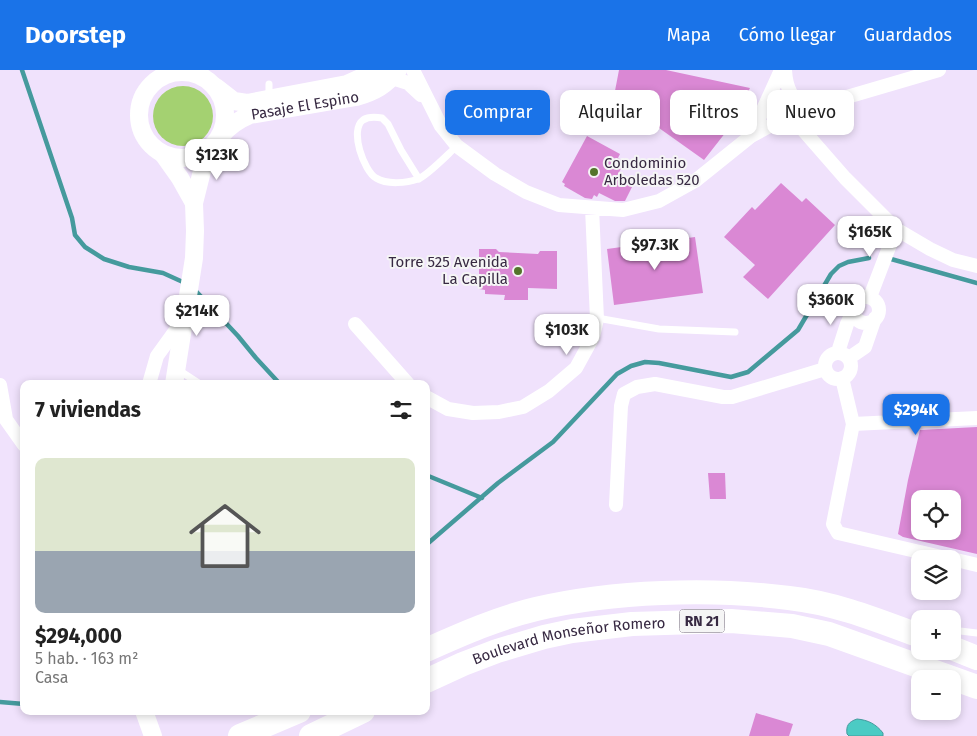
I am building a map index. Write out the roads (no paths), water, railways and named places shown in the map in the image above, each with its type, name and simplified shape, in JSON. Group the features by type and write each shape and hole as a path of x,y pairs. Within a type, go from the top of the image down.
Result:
{"highway":[{"name":"Boulevard Monseñor Romero","path":"430,648 492,623 536,609 615,597 694,593 790,598 850,611 911,628"},
{"name":"Boulevard Monseñor Romero","path":"430,679 497,651 572,631 632,624 731,621 792,626 829,634 977,687"},
{"path":"240,736 290,715"},
{"path":"311,736 355,715"}],"street":[{"path":"152,70 140,109 141,128 148,142 163,154 180,178 194,203"},
{"path":"413,70 441,126 457,146 495,174 526,192 559,205 623,210 659,201 695,182 751,136 767,127"},
{"path":"783,70 789,90"},
{"path":"751,136 783,70"},
{"path":"854,93 914,74 939,70"},
{"path":"144,95 156,82 168,75 184,72 201,76 220,95 225,110 223,130 211,147 194,203 194,258 175,376"},
{"path":"389,73 408,83 427,101"},
{"name":"Pasaje El Espino","path":"201,76 234,101 248,103 269,92 348,84 389,73"},
{"name":"Pasaje El Espino","path":"211,147 239,119 250,115 356,97 385,85 389,73"},
{"path":"807,135 845,178 896,229 953,260 977,266"},
{"path":"163,154 171,157 193,157 211,147"},
{"path":"430,399 448,409 473,413 499,412 524,408 549,391 576,368 593,337 597,318 592,208"},
{"path":"870,298 896,229"},
{"path":"866,297 870,298 876,302 878,314 865,347 843,355 847,324 854,307 858,300 866,297"},
{"path":"853,311 860,321 868,322 875,318"},
{"path":"150,380 158,356 183,320"},
{"path":"355,324 404,380"},
{"path":"833,353 843,355 851,362 849,374 842,378 829,376 825,369 827,359 833,353"},
{"path":"616,505 620,406 624,394 637,387 655,384 732,397 825,369"},
{"path":"842,378 853,424 833,524 838,533 912,550"},
{"path":"0,385 3,415 20,438"},
{"path":"853,424 977,418"},
{"path":"961,561 977,565"},
{"path":"145,715 153,736"}],"lane":[{"path":"419,179 388,124 382,118 371,117 363,120 357,127 357,137 366,166 376,178 393,183 419,179 457,146"},
{"path":"597,318 659,329 735,332"},
{"path":"175,376 188,380"},
{"path":"963,648 977,633"}],"waterway":[{"path":"22,70 72,218 75,235 85,247 104,259 129,267 163,273 185,283"},
{"path":"430,542 498,483 553,442 617,374 631,366 645,362 731,377 748,372 798,330 831,274 839,266 848,262 869,258"},
{"path":"891,259 977,283"},
{"path":"193,288 276,380"},
{"path":"430,477 482,498"},
{"path":"0,702 20,704"}],"place":[{"name":"Condominio Arboledas 520","path":"594,172"},
{"name":"Torre 525 Avenida La Capilla","path":"518,271"}]}
